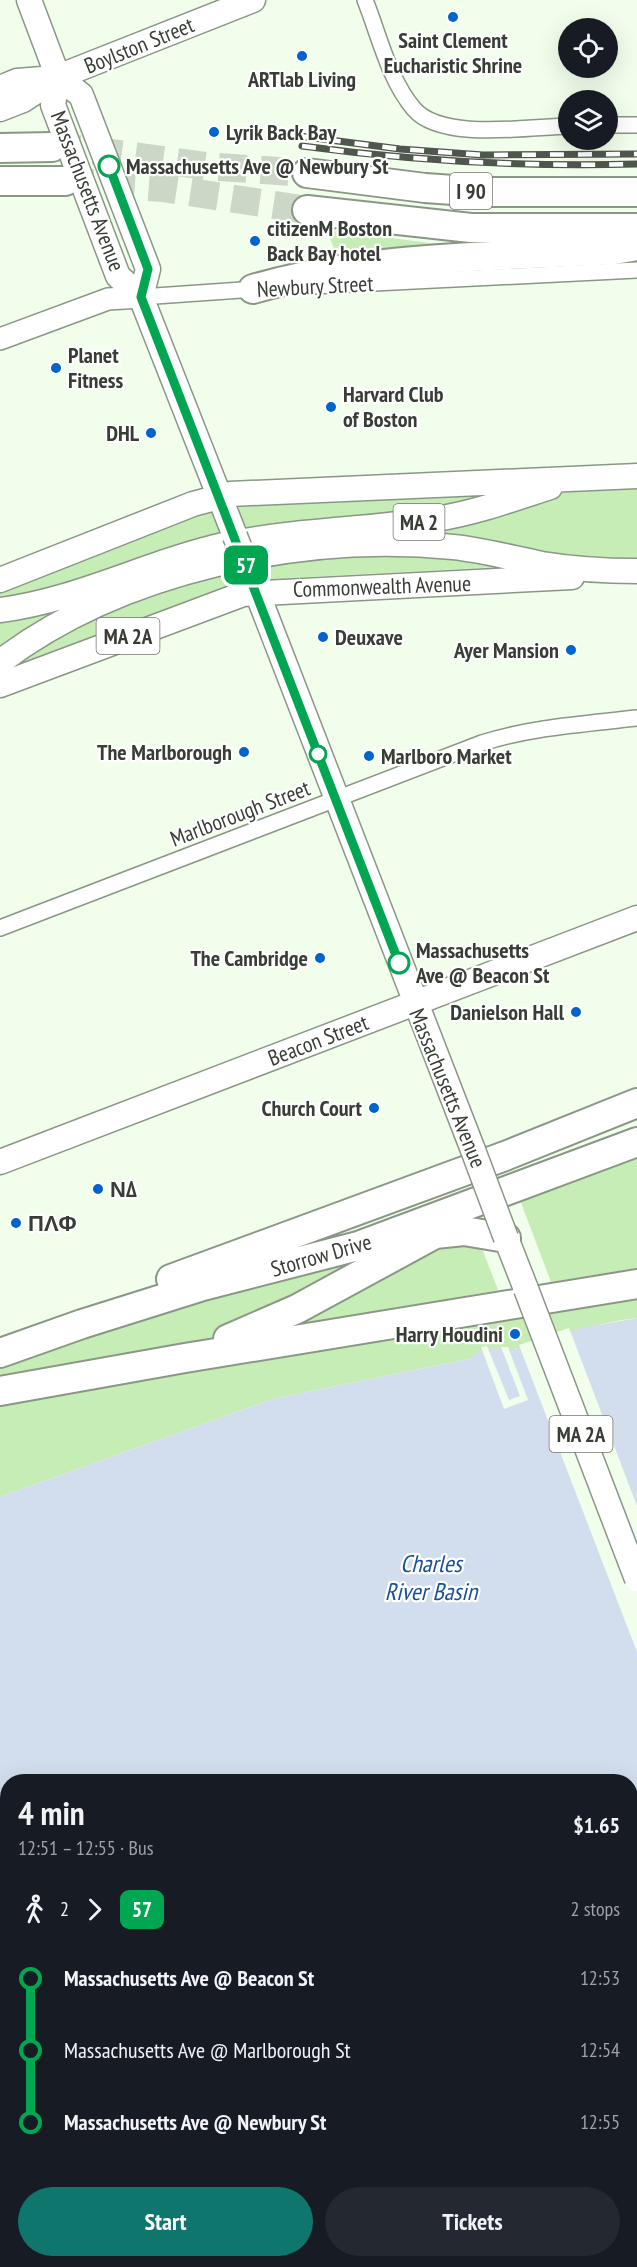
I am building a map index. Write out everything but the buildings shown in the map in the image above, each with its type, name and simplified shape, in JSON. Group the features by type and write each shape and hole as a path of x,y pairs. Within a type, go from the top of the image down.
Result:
{"highway":[{"path":"0,148 52,147"},
{"name":"I 90","path":"307,173 397,185 483,192 637,192"},
{"path":"0,181 65,181"},
{"name":"I 90","path":"307,210 471,228 637,228"},
{"path":"253,289 295,277 394,262 614,250 637,246"},
{"path":"8,1350 84,1312 505,1156 637,1103"},
{"name":"Storrow Drive","path":"8,1350 203,1286 358,1246 637,1142"},
{"path":"185,1358 268,1323 441,1232 464,1232 506,1238"},
{"path":"0,1391 185,1358 637,1284"}],"main road":[{"name":"Massachusetts Avenue","path":"29,0 58,77 81,95 148,269 141,297 414,1004 473,1150 637,1579"},
{"name":"Boylston Street","path":"0,109 23,100 58,77 253,0"},
{"name":"Boylston Street","path":"0,88 17,81 58,77"},
{"name":"Newbury Street","path":"0,339 108,298 141,297"},
{"name":"MA 2","path":"0,610 62,597 226,544 303,531 436,519 480,510 564,483 597,478 637,476"},
{"path":"0,580 193,504 220,497 260,491 597,478"},
{"name":"Commonwealth Avenue","path":"0,662 51,629 143,587 211,566 296,550 360,544 439,546 563,567 637,572"},
{"name":"Commonwealth Avenue","path":"0,685 221,601 256,592 524,581 637,572"},
{"name":"Beacon Street","path":"0,1162 637,918"}],"street":[{"path":"365,0 400,87 412,107 427,120 454,128 558,126"},
{"path":"618,125 637,125"},
{"name":"Newbury Street","path":"141,297 253,289 637,270"},
{"name":"Marlborough Street","path":"0,928 508,734 637,718"}],"green space":[{"path":"320,229 446,245 362,261 352,250 335,251 329,236"},
{"path":"637,487 637,560 288,578 222,591 0,677 0,590 194,517 262,500"},
{"path":"637,1156 637,1268 551,1282 520,1200"},
{"path":"471,1220 498,1290 313,1324 208,1338 0,1377 0,1368 162,1309"},
{"path":"637,1295 637,1318 592,1327 519,1348 487,1352 469,1359 273,1399 0,1497 0,1406"}],"water":[{"name":"Charles River Basin","path":"637,1318 637,1774 0,1774 0,1497 273,1399 469,1359 488,1348 515,1349 581,1328"}],"pier":[{"path":"569,1328 637,1506 637,1652 519,1345"},
{"path":"487,1346 509,1400 520,1396 501,1347 508,1347 528,1400 504,1409 481,1347"}],"tunnel":[{"path":"52,147 205,166 307,173"},
{"path":"65,181 163,188 307,210"}],"railway":[{"path":"299,136 400,149 483,155 637,154"},
{"path":"302,146 386,156 469,162 553,165 637,164"}],"bus line":[{"name":"57","path":"109,166 148,269 141,297 399,963"}],"place":[{"name":"Saint Clement Eucharistic Shrine","path":"453,17"},
{"name":"ARTlab Living","path":"302,56"},
{"name":"Lyrik Back Bay","path":"214,132"},
{"name":"Massachusetts Ave @ Newbury St","path":"109,166"},
{"name":"citizenM Boston Back Bay hotel","path":"255,241"},
{"name":"Planet Fitness","path":"56,368"},
{"name":"Harvard Club of Boston","path":"331,407"},
{"name":"DHL","path":"151,433"},
{"name":"Deuxave","path":"323,637"},
{"name":"Ayer Mansion","path":"571,650"},
{"name":"The Marlborough","path":"244,752"},
{"name":"Marlboro Market","path":"369,756"},
{"name":"The Cambridge","path":"320,958"},
{"name":"Massachusetts Ave @ Beacon St","path":"399,963"},
{"name":"Danielson Hall","path":"576,1012"},
{"name":"Church Court","path":"374,1108"},
{"name":"ΝΔ","path":"98,1189"},
{"name":"ΠΛΦ","path":"16,1223"},
{"name":"Harry Houdini","path":"515,1334"}]}
